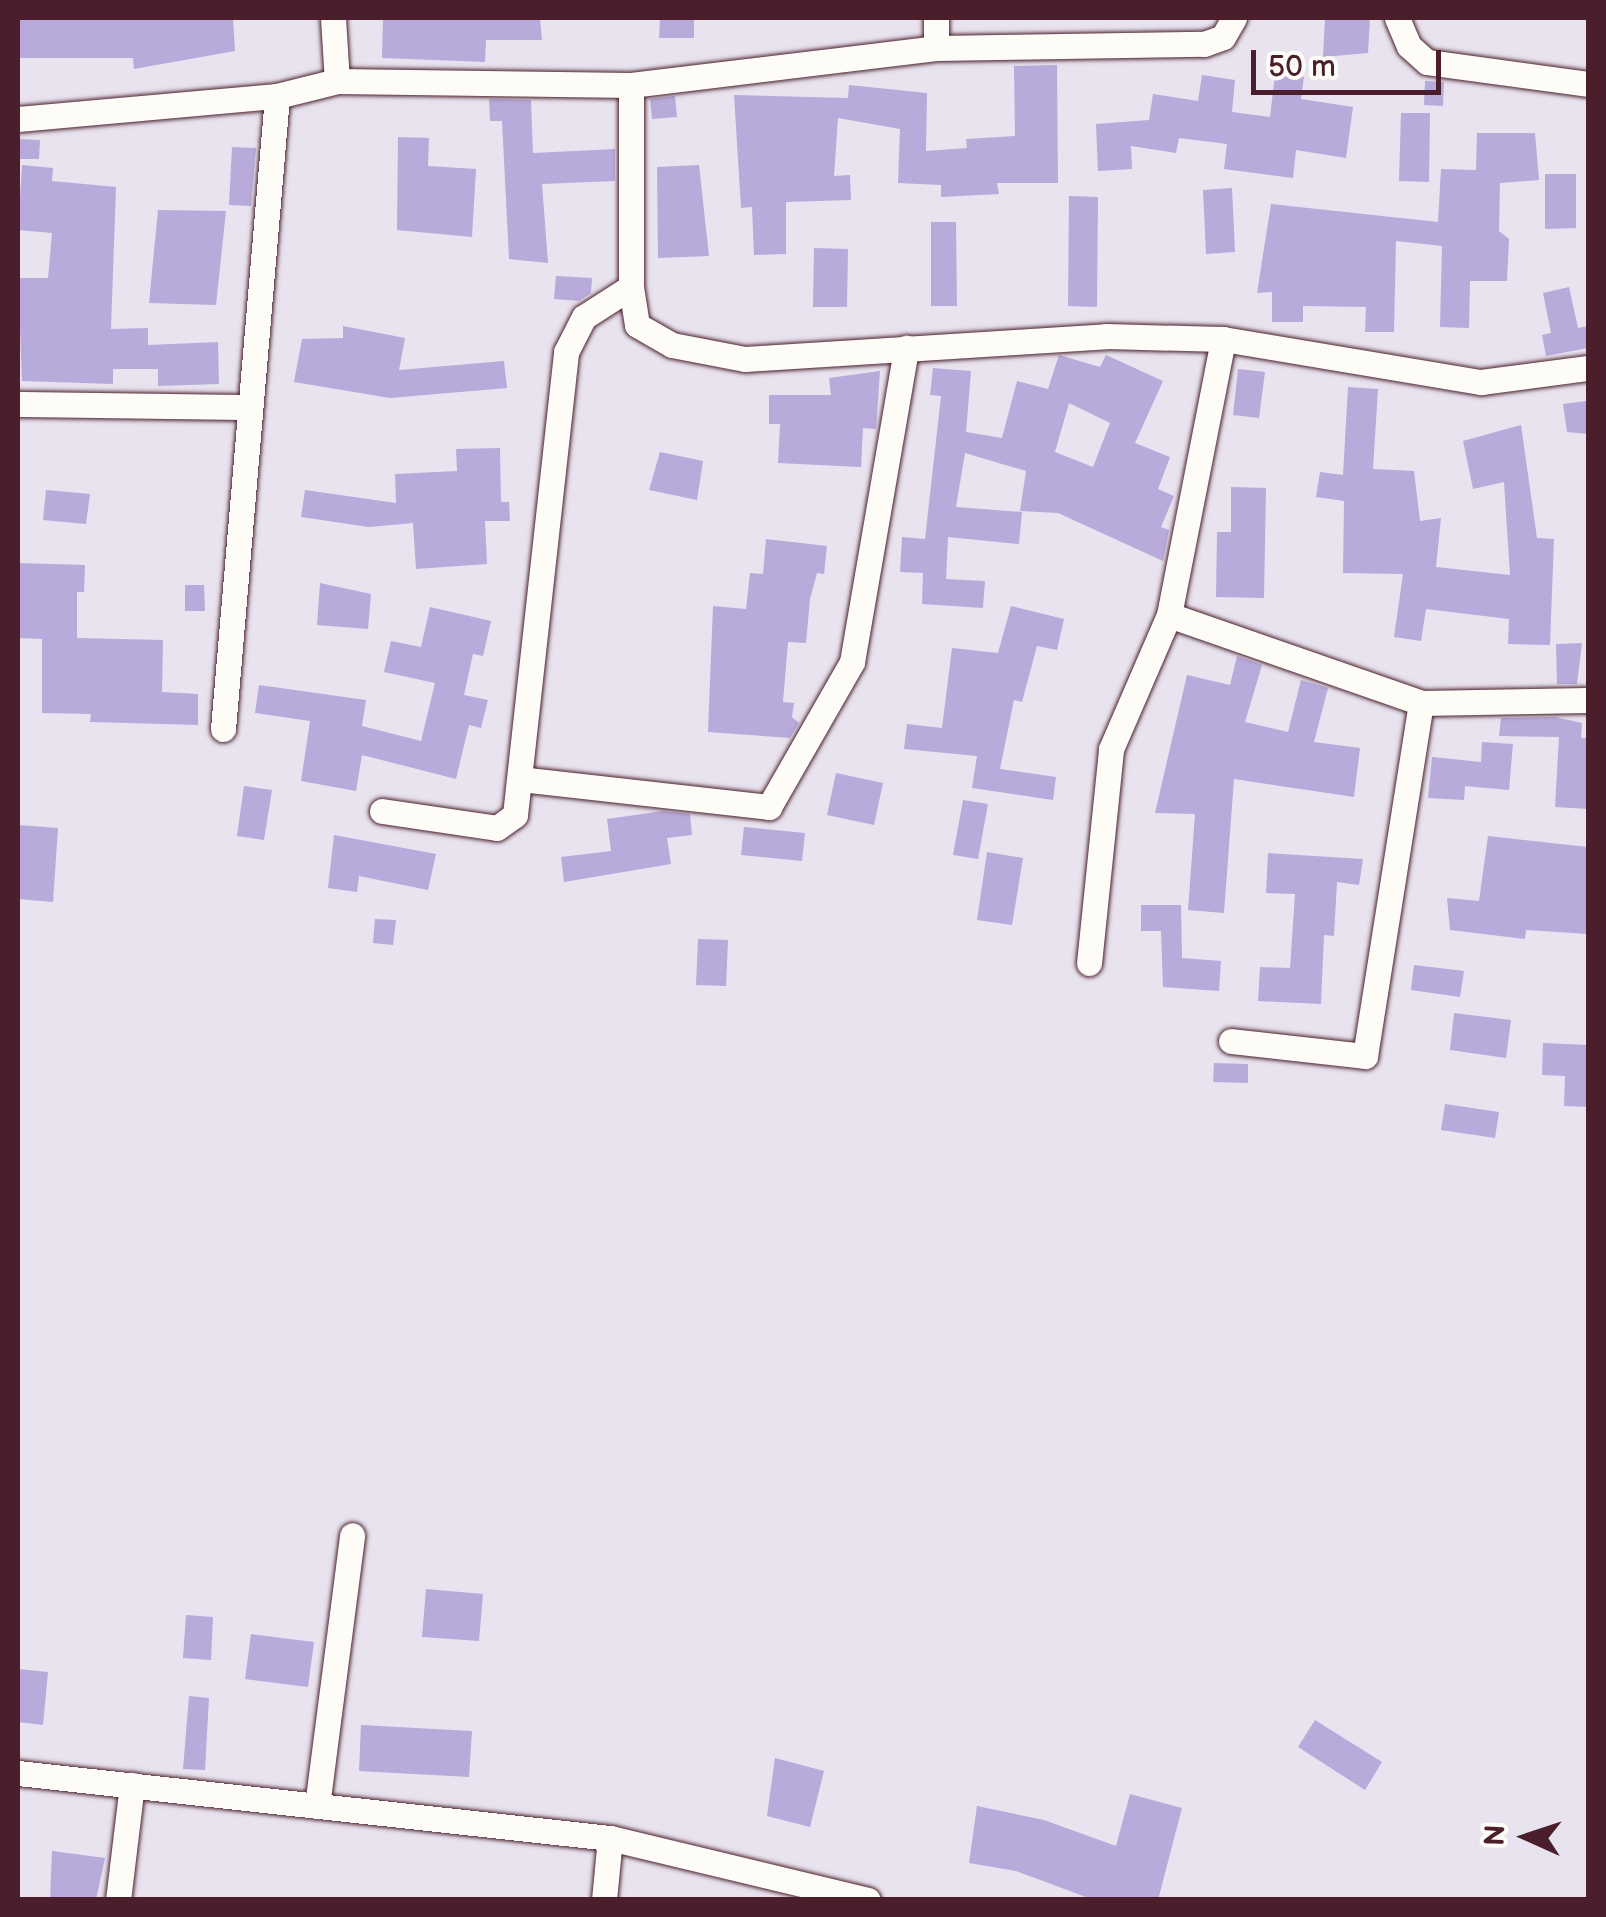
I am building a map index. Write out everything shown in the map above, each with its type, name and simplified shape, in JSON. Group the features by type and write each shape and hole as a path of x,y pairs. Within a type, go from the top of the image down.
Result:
{"street":[{"path":"333,18 338,81"},
{"path":"936,18 936,48"},
{"path":"18,119 277,96 338,81 631,85 936,48 1204,44 1223,38 1234,18"},
{"path":"1397,18 1409,46 1426,62 1588,84"},
{"path":"631,85 631,287 638,325 672,345 745,359 1106,336 1223,339 1481,382 1588,368"},
{"path":"222,729 246,407 277,96"},
{"path":"382,811 497,828 515,816 566,352 584,317 631,287"},
{"path":"1089,963 1111,749 1169,615 1223,339"},
{"path":"520,779 769,806 852,662 906,348"},
{"path":"18,404 246,407"},
{"path":"1169,615 1421,702 1588,700"},
{"path":"1231,1041 1365,1056 1421,702"},
{"path":"317,1806 352,1535"},
{"path":"18,1773 610,1838 868,1900"},
{"path":"118,1900 132,1785"},
{"path":"604,1900 610,1838"}],"building":[{"path":"18,18 233,18 235,51 134,69 133,58 18,58"},
{"path":"383,18 540,18 542,40 486,40 485,62 382,58"},
{"path":"660,18 694,18 694,38 659,38"},
{"path":"1325,18 1370,18 1368,53 1323,57"},
{"path":"1057,65 1058,183 997,183 999,194 941,197 941,185 898,183 900,129 838,118 834,176 850,175 851,200 786,202 786,254 754,255 752,207 741,208 734,95 848,98 849,85 927,93 926,151 967,148 966,139 1015,136 1014,66"},
{"path":"1275,74 1304,77 1301,99 1353,107 1346,158 1296,150 1293,178 1224,169 1227,144 1179,138 1176,153 1131,146 1132,169 1098,171 1096,124 1149,120 1153,94 1198,101 1202,75 1235,80 1232,112 1270,117"},
{"path":"1425,81 1444,82 1443,106 1424,105"},
{"path":"675,96 677,117 652,119 650,99"},
{"path":"489,99 531,100 533,153 615,149 615,181 542,184 548,263 509,259 502,121 490,121"},
{"path":"1401,113 1430,113 1429,182 1399,181"},
{"path":"1477,133 1535,133 1539,180 1500,183 1499,231 1509,239 1507,281 1470,281 1469,328 1440,327 1442,246 1396,241 1394,332 1365,332 1366,307 1303,306 1303,322 1272,322 1272,292 1257,293 1271,204 1438,222 1441,169 1476,170"},
{"path":"398,137 429,138 428,166 476,169 472,237 397,230"},
{"path":"18,139 40,140 39,159 18,159"},
{"path":"232,147 256,148 251,206 229,205"},
{"path":"22,165 53,168 52,181 116,187 111,329 148,328 148,345 218,342 219,384 158,386 158,369 113,369 113,384 22,381 18,278 48,278 52,233 18,230"},
{"path":"699,165 709,256 658,258 657,167"},
{"path":"1545,174 1576,174 1576,228 1545,229"},
{"path":"1232,188 1235,252 1206,254 1203,190"},
{"path":"1069,196 1098,197 1097,307 1068,306"},
{"path":"158,210 226,211 216,305 149,303"},
{"path":"931,222 956,222 957,306 931,306"},
{"path":"814,248 848,249 847,307 813,307"},
{"path":"556,276 592,278 591,293 579,301 554,299"},
{"path":"1569,287 1578,328 1588,326 1588,348 1546,356 1542,335 1551,333 1543,293"},
{"path":"343,326 405,338 399,370 504,361 507,388 390,398 294,382 302,339 343,338"},
{"path":"1059,355 1100,367 1106,355 1163,381 1135,443 1170,457 1158,489 1174,496 1161,527 1169,530 1163,561 1058,513 1020,511 1026,471 965,453 956,507 1022,512 1019,544 948,537 946,579 985,581 983,608 922,604 923,573 900,572 902,537 925,539 941,396 930,395 933,368 971,371 966,432 1002,438 1017,381 1048,389","holes":["1069,403 1110,423 1093,467 1055,452"]},
{"path":"1238,369 1265,372 1259,418 1233,415"},
{"path":"880,371 876,429 863,428 861,467 778,463 780,424 769,424 769,395 831,395 829,378"},
{"path":"1348,387 1378,389 1373,469 1414,471 1420,521 1441,518 1436,567 1510,575 1504,482 1473,489 1463,441 1521,425 1537,538 1554,539 1550,645 1508,644 1509,619 1426,609 1421,641 1394,637 1403,574 1343,573 1344,501 1316,497 1320,472 1343,475"},
{"path":"1586,401 1588,434 1567,432 1563,404"},
{"path":"500,448 501,502 509,502 510,521 485,521 487,564 416,569 413,523 369,527 301,517 305,490 396,503 395,474 457,471 456,449"},
{"path":"660,452 703,461 697,500 649,490"},
{"path":"1231,487 1266,488 1264,598 1216,597 1217,532 1231,532"},
{"path":"46,490 90,494 86,524 43,520"},
{"path":"766,539 827,546 824,574 817,573 810,599 806,643 788,642 783,702 794,703 792,717 799,723 790,738 708,732 713,606 746,609 750,573 763,574"},
{"path":"18,563 85,565 84,592 77,592 77,638 163,640 162,692 198,694 198,725 90,722 91,714 42,713 42,639 18,638"},
{"path":"320,583 371,594 368,629 317,625"},
{"path":"185,585 204,585 205,611 185,611"},
{"path":"1011,606 1064,619 1057,650 1037,646 1022,702 1014,700 1000,769 1056,777 1053,800 972,788 977,756 904,749 907,724 942,728 952,648 998,653"},
{"path":"430,607 491,621 483,656 473,654 464,695 488,700 481,728 469,725 456,779 362,755 356,791 301,781 310,721 255,713 259,685 366,700 362,726 421,741 435,683 384,672 391,641 421,647"},
{"path":"1582,643 1577,684 1557,684 1556,644"},
{"path":"1237,656 1262,665 1245,722 1288,732 1301,680 1328,688 1314,742 1360,748 1354,797 1234,779 1224,913 1188,910 1195,814 1155,813 1187,675 1230,685"},
{"path":"1555,717 1582,723 1581,738 1588,738 1588,809 1555,807 1559,737 1499,736 1501,718"},
{"path":"1482,742 1513,744 1509,790 1465,786 1464,800 1428,798 1432,757 1481,762"},
{"path":"836,773 883,783 874,825 827,815"},
{"path":"244,786 272,790 264,840 237,836"},
{"path":"963,800 988,804 978,859 953,855"},
{"path":"663,811 690,814 692,835 667,838 671,864 564,882 561,857 611,851 607,819"},
{"path":"18,825 58,828 53,902 18,899"},
{"path":"744,827 805,833 802,861 741,855"},
{"path":"334,835 436,854 428,890 359,876 357,892 328,888"},
{"path":"1488,836 1588,847 1588,934 1526,930 1525,939 1450,930 1447,898 1479,901"},
{"path":"987,852 1023,858 1012,925 977,920"},
{"path":"1268,853 1363,859 1359,885 1337,882 1334,936 1324,935 1321,1004 1258,1001 1260,967 1290,968 1295,894 1266,893"},
{"path":"1141,905 1181,905 1182,958 1221,961 1219,991 1163,987 1161,931 1141,931"},
{"path":"375,919 396,920 393,945 373,943"},
{"path":"698,939 728,940 726,986 696,985"},
{"path":"1414,965 1464,971 1460,997 1411,990"},
{"path":"1454,1013 1511,1020 1506,1058 1450,1050"},
{"path":"1543,1043 1588,1045 1588,1107 1564,1106 1565,1076 1542,1075"},
{"path":"1214,1063 1248,1064 1248,1083 1213,1082"},
{"path":"1445,1104 1499,1112 1495,1138 1441,1130"},
{"path":"426,1589 483,1594 479,1641 422,1637"},
{"path":"186,1615 213,1617 211,1660 183,1658"},
{"path":"251,1634 314,1642 308,1687 245,1679"},
{"path":"18,1669 48,1672 43,1725 18,1722"},
{"path":"189,1696 209,1698 205,1770 183,1769"},
{"path":"1315,1720 1382,1762 1365,1790 1298,1747"},
{"path":"361,1725 472,1731 469,1777 359,1771"},
{"path":"775,1758 824,1771 810,1827 767,1816"},
{"path":"1130,1794 1182,1808 1158,1900 1094,1900 1016,1871 969,1863 977,1806 1044,1820 1116,1846"},
{"path":"52,1851 105,1858 96,1900 50,1900"}]}
